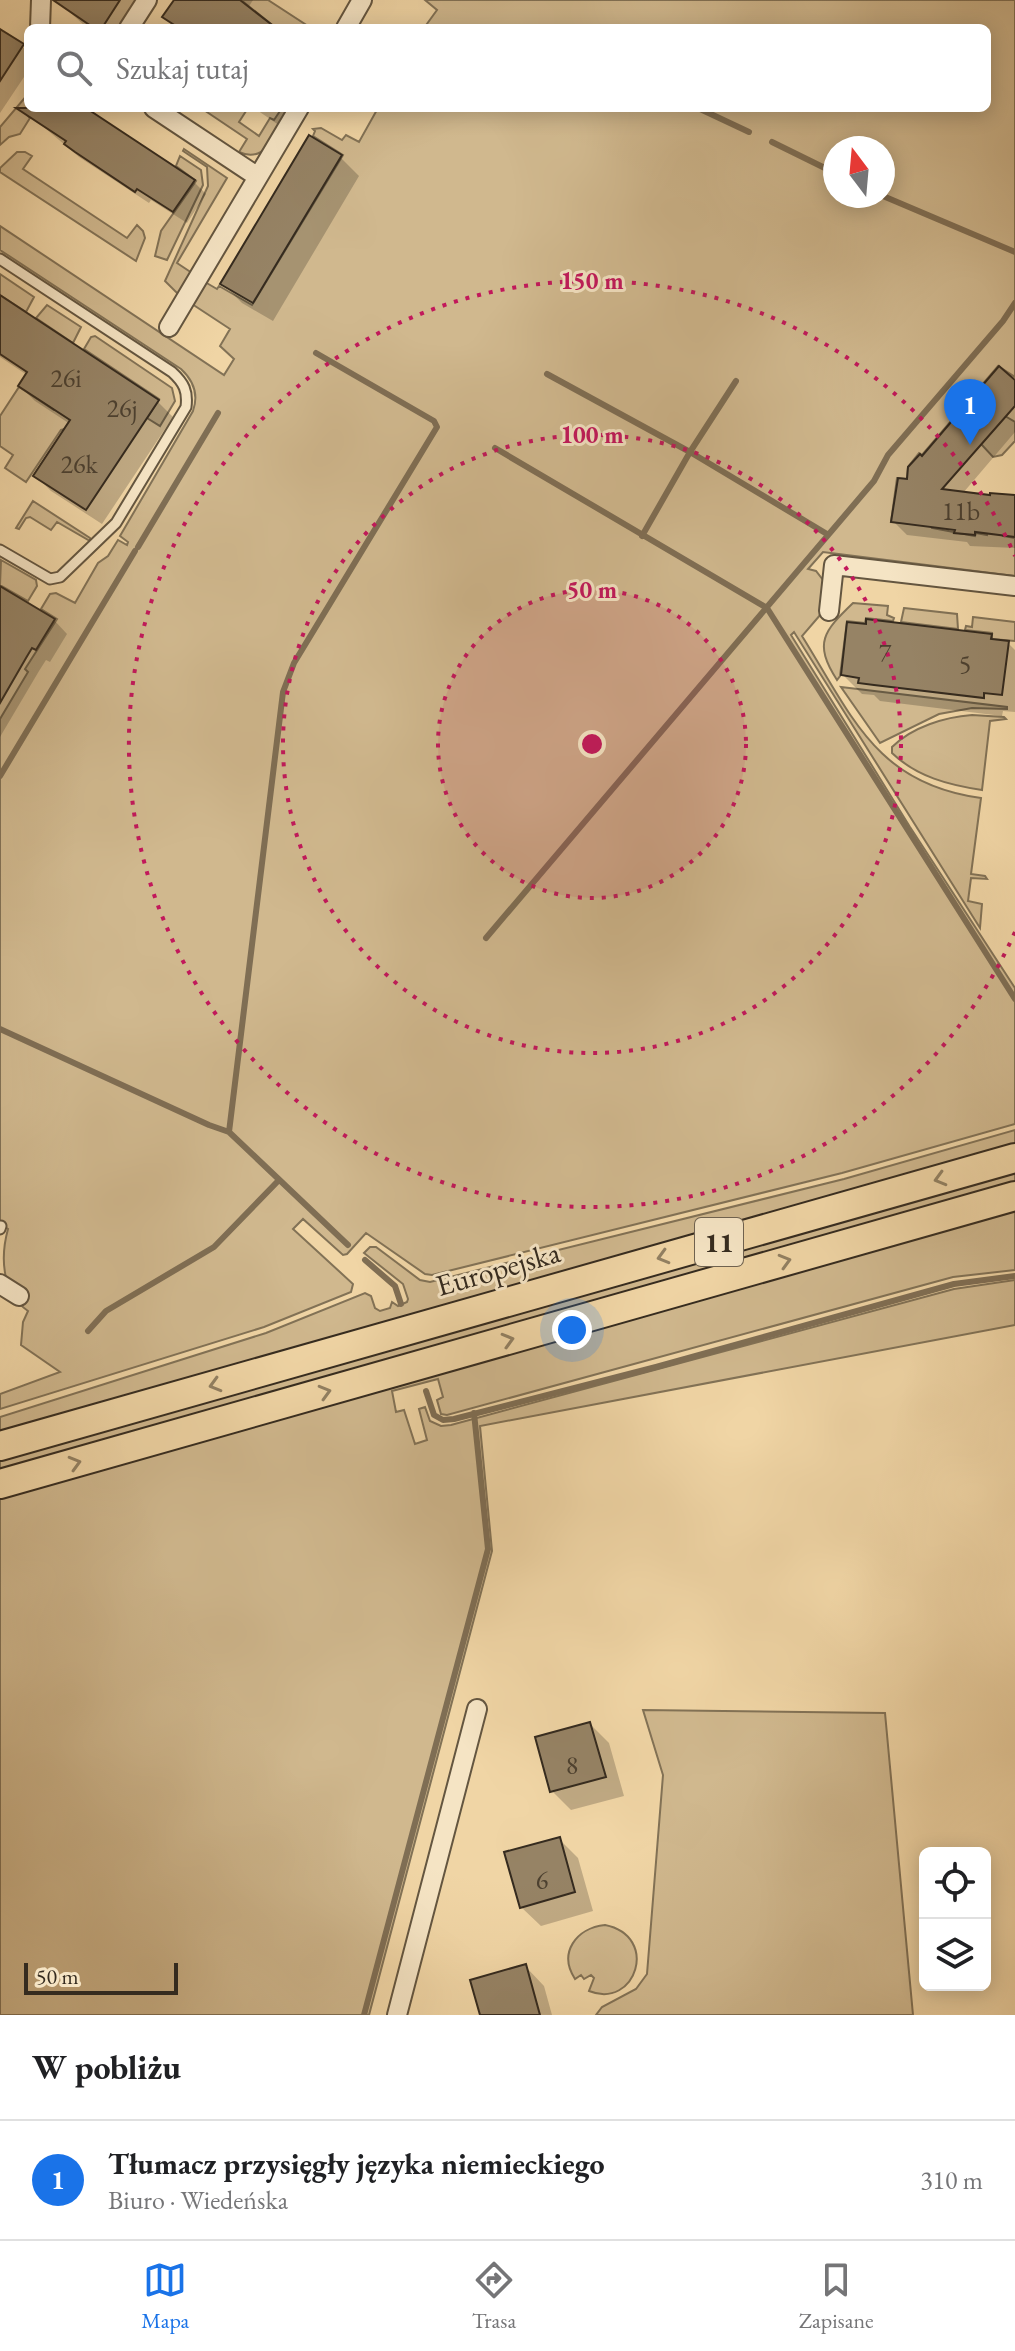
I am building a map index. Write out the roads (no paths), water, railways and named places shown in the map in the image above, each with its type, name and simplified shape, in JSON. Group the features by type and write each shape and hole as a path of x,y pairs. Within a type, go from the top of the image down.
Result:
{"main road":[{"name":"Europejska","path":"0,1446 1015,1158"},
{"name":"11","path":"0,1484 1015,1196"}],"street":[{"path":"40,24 41,0"},
{"path":"132,24 147,0"},
{"path":"348,24 362,0"},
{"path":"161,112 261,171"},
{"path":"169,327 297,112"},
{"path":"829,611 834,565 1015,586"},
{"path":"0,1284 19,1296"},
{"path":"397,2015 477,1709"}],"lane":[{"path":"0,259 172,372 185,387 187,397 186,407 116,523 60,577 50,579 0,550"}],"waterway":[{"path":"706,112 749,132"},
{"path":"772,142 823,167"},
{"path":"895,201 1015,252"},
{"path":"486,938 874,481 888,455 1015,303"},
{"path":"229,1132 283,692 294,663 437,427 434,421 316,353"},
{"path":"547,374 690,452 827,534"},
{"path":"642,536 690,452 736,381"},
{"path":"138,547 218,413"},
{"path":"495,448 767,608 1015,999"},
{"path":"0,776 135,551"},
{"path":"0,1029 229,1132 348,1245"},
{"path":"88,1331 106,1311 214,1247 279,1180"},
{"path":"365,1260 395,1286 401,1304"},
{"path":"426,1391 434,1415 443,1420 454,1419 656,1367 954,1284 1015,1276"},
{"path":"364,2015 488,1549 474,1413"}],"place":[{"name":"Tłumacz przysięgły języka niemieckiego","path":"970,445"}]}
